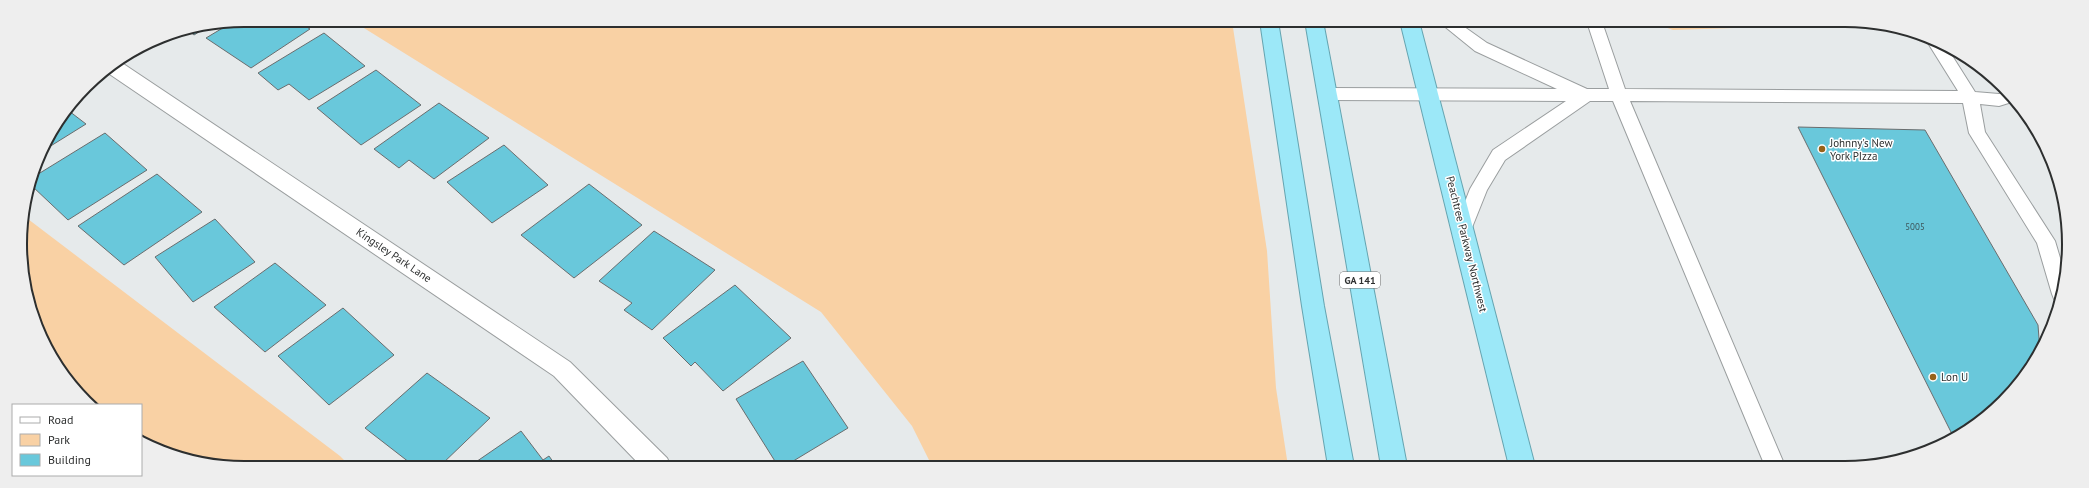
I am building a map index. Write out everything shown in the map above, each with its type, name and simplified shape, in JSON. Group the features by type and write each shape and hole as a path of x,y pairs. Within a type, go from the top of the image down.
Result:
{"highway":[{"path":"1270,27 1339,461"},
{"name":"GA 141","path":"1315,27 1393,461"},
{"name":"Peachtree Parkway Northwest","path":"1411,27 1464,230 1521,461"}],"street":[{"name":"Kingsley Park Lane","path":"116,69 562,369 653,461"}],"lane":[{"path":"1453,27 1481,47 1504,59 1587,95"},
{"path":"1596,27 1619,95 1772,461"},
{"path":"1939,48 1970,97 1978,132 2046,241 2058,284"},
{"path":"1327,94 1970,97 1999,100 2005,98"},
{"path":"1464,230 1479,188 1499,155 1587,95"}],"green space":[{"path":"362,27 1233,27 1267,251 1276,388 1287,461 930,461 912,426 821,312"},
{"path":"1665,27 1764,27 1673,30"},
{"path":"29,219 345,461 230,461 188,454 142,436 142,404 98,404 81,387 64,365 49,340 39,314 31,286 27,258"}],"building":[{"path":"230,27 307,27 310,29 251,68 206,38 223,28"},
{"path":"324,33 365,66 309,100 289,84 278,90 258,73"},
{"path":"376,70 421,105 361,145 317,108"},
{"path":"439,103 489,138 434,179 409,160 399,168 374,149"},
{"path":"71,113 86,124 50,147"},
{"path":"1798,127 1925,130 2038,325 2039,341 2017,376 1988,407 1952,433"},
{"path":"105,133 147,170 68,220 34,188 39,173"},
{"path":"504,145 548,185 492,223 447,182"},
{"path":"157,174 202,212 124,265 78,226"},
{"path":"589,184 642,225 574,278 521,235"},
{"path":"215,219 255,262 193,302 155,257"},
{"path":"654,231 715,270 652,330 624,310 632,303 599,281"},
{"path":"275,263 326,305 265,352 214,307"},
{"path":"735,285 791,338 723,391 695,362 691,366 663,338"},
{"path":"343,308 394,355 329,405 278,356"},
{"path":"803,361 848,428 793,461 775,461 736,399"},
{"path":"427,373 490,418 445,461 408,461 365,428"},
{"path":"521,431 543,460 549,456 552,461 477,461"}],"place":[{"name":"Johnny's New York PIzza","path":"1822,149"},
{"name":"Lon U","path":"1933,377"}]}
